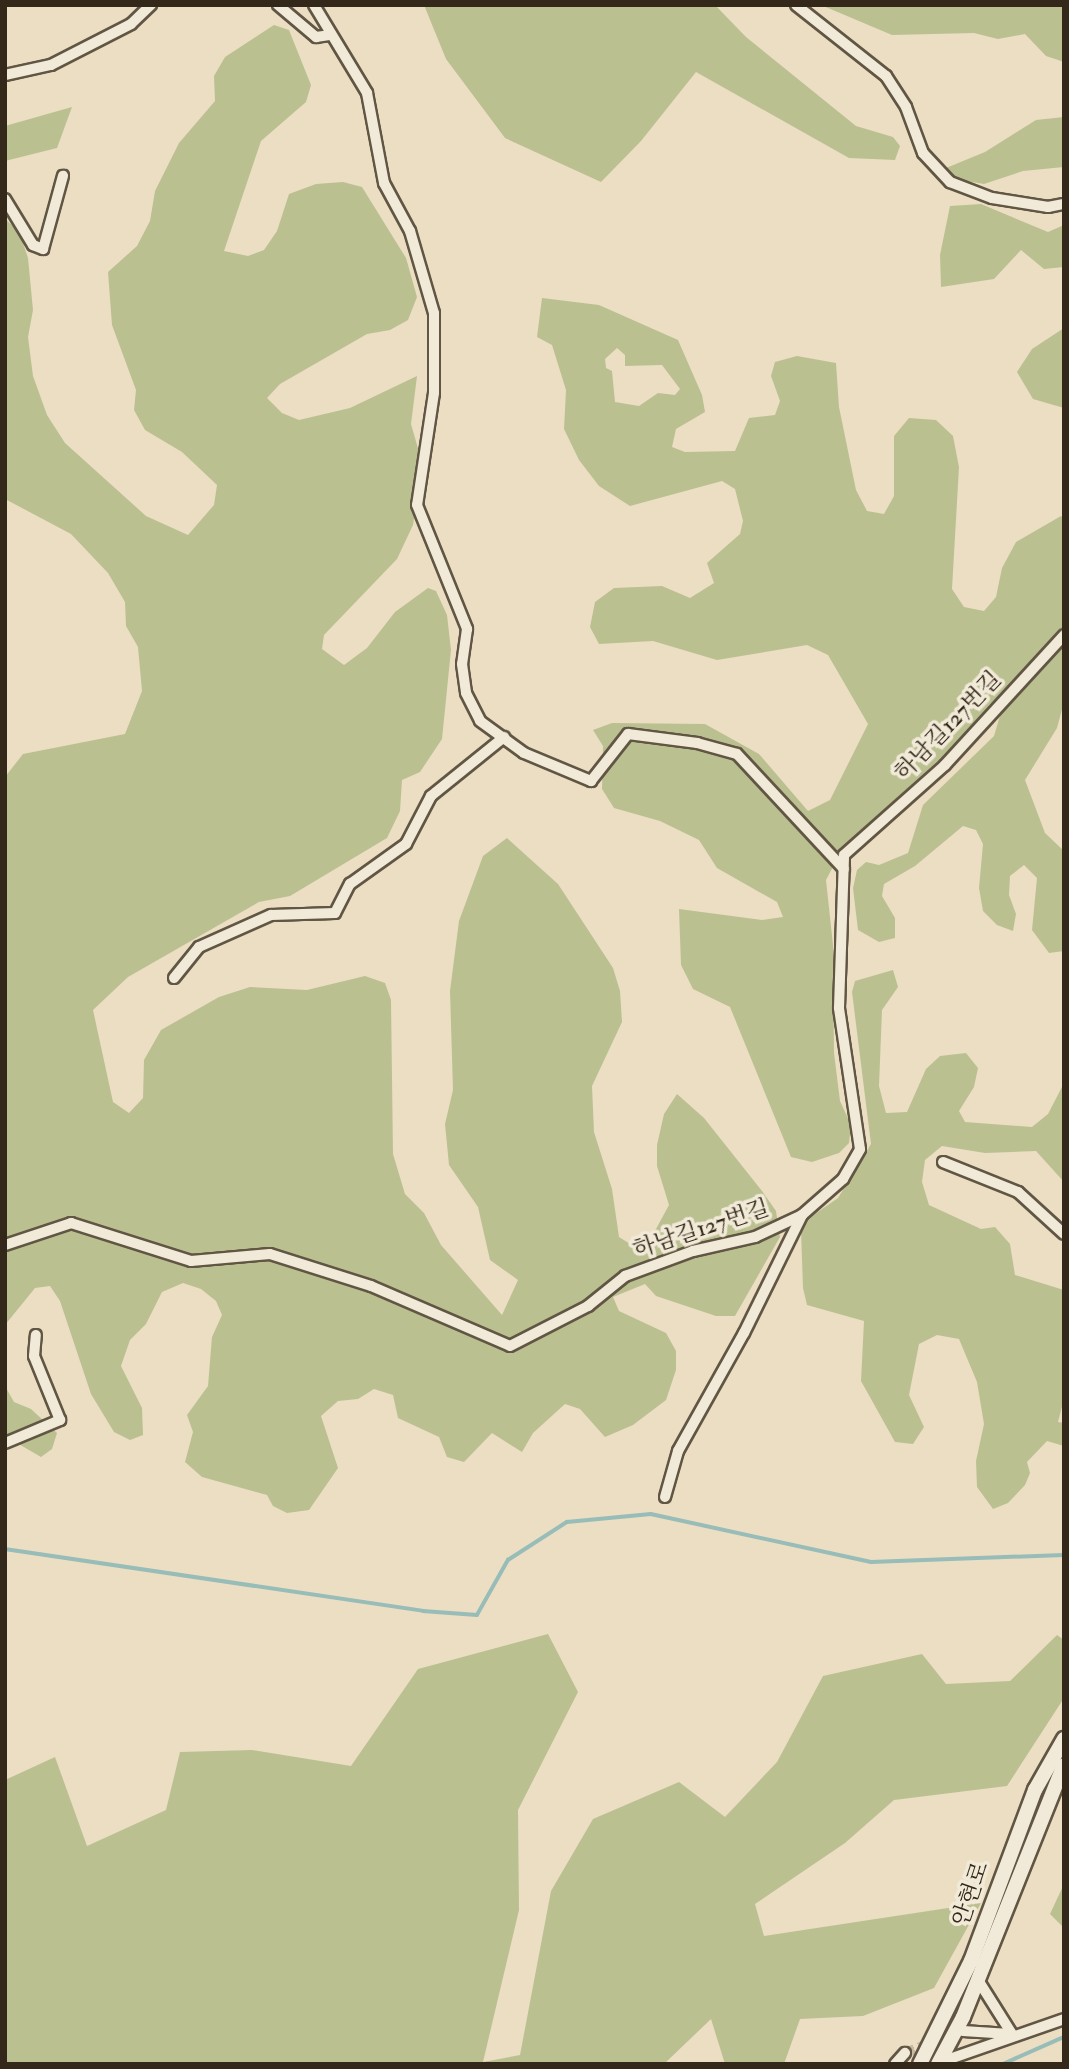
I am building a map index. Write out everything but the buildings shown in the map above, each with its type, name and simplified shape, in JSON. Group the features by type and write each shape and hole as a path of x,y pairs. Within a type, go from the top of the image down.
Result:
{"street":[{"path":"5,75 51,65 131,24 151,5"},
{"path":"278,5 316,37 331,35"},
{"path":"314,5 368,93 384,183 410,231 434,313 434,393 417,505 467,629 462,664 466,693 480,721 524,753 591,782 628,734 697,743 737,754 844,869"},
{"path":"796,5 886,76 906,107 923,153 950,182 992,198 1048,207 1064,204"},
{"path":"5,199 33,245 43,249 63,176"},
{"name":"하남길127번길","path":"5,1245 71,1223 191,1261 270,1254 372,1286 510,1346 588,1306 625,1276 693,1251 755,1237 802,1215 844,1179 860,1149 839,1009 844,855 946,765 1064,635"},
{"path":"174,978 199,947 271,915 335,913 350,884 406,844 431,796 504,737"},
{"path":"943,1162 1018,1192 1064,1234"},
{"path":"665,1496 678,1451 744,1333 802,1215"},
{"path":"5,1443 60,1420 34,1356 36,1335"},
{"name":"안현로","path":"920,2064 971,1961 1035,1790 1064,1739"},
{"name":"안현로","path":"938,2064 978,1980 1064,1765"},
{"path":"978,1980 1012,2034"},
{"path":"938,2064 1012,2034 1064,2019"},
{"path":"963,2031 1012,2034"},
{"path":"895,2064 905,2053"}],"green space":[{"path":"424,5 715,5 746,37 856,126 893,137 900,146 895,160 849,158 696,72 641,141 601,182 505,138 446,59"},
{"path":"821,5 1064,5 1064,62 1046,56 1025,34 998,39 974,33 892,35"},
{"path":"274,25 289,30 311,85 306,102 261,141 224,251 248,256 264,250 277,231 289,194 316,184 343,182 362,187 406,258 417,297 408,320 390,330 367,334 280,384 267,398 282,413 299,420 350,408 417,376 411,424 423,466 413,525 397,559 324,635 322,649 344,665 367,648 395,612 428,588 436,591 447,615 451,650 442,739 420,772 402,780 400,811 387,838 290,896 259,902 128,977 93,1010 113,1102 129,1113 143,1098 144,1060 161,1030 219,997 250,987 307,990 365,976 385,983 391,1000 393,1154 405,1194 424,1213 441,1245 502,1315 518,1280 490,1260 478,1207 449,1165 445,1124 453,1090 450,991 459,921 483,856 507,838 558,884 613,968 620,991 622,1022 592,1086 594,1132 612,1189 619,1237 635,1247 656,1229 669,1205 657,1166 657,1145 664,1114 677,1094 704,1118 762,1191 776,1211 780,1237 735,1316 716,1316 656,1296 645,1284 613,1297 619,1311 666,1333 676,1351 676,1370 666,1400 633,1425 605,1437 580,1409 565,1404 533,1433 522,1452 492,1433 464,1462 447,1457 439,1437 398,1418 393,1395 374,1389 358,1399 338,1401 321,1416 338,1468 309,1510 287,1513 273,1506 267,1495 202,1477 185,1462 193,1432 187,1415 208,1386 212,1337 222,1315 216,1301 201,1289 183,1283 162,1292 146,1324 130,1340 121,1366 142,1408 143,1435 130,1440 114,1432 91,1394 60,1301 50,1286 35,1288 5,1325 5,777 23,754 125,734 142,691 138,647 126,626 125,602 108,573 71,534 5,499 5,219 19,231 28,258 33,310 28,337 33,376 47,415 65,443 146,516 188,535 214,505 217,485 182,452 145,430 134,410 136,390 112,325 108,272 137,246 150,221 155,191 179,143 215,101 214,76 225,57"},
{"path":"72,107 57,148 5,161 5,126"},
{"path":"1064,117 1064,167 1023,171 984,184 955,179 946,168 985,152 1036,120"},
{"path":"981,204 1048,232 1064,225 1064,267 1044,269 1021,250 994,279 941,287 940,255 950,206"},
{"path":"542,298 599,305 678,340 702,395 705,412 676,429 672,447 685,452 735,451 749,418 775,415 780,401 771,376 775,362 797,356 836,363 839,407 856,490 867,511 884,514 894,496 894,436 909,418 936,420 953,436 959,467 952,589 964,607 984,611 996,597 1002,568 1016,542 1061,516 1064,519 1064,702 1057,728 1025,780 1045,833 1064,851 1064,951 1049,953 1032,930 1037,878 1024,865 1010,876 1009,895 1016,914 1013,931 997,925 983,911 979,888 983,844 976,830 963,826 915,866 884,884 882,896 895,918 895,938 879,942 858,930 853,888 857,870 866,862 879,865 908,853 923,805 994,736 1002,709 991,703 963,738 844,846 826,880 833,945 834,1053 840,1101 851,1125 849,1143 839,1153 812,1162 791,1157 730,1007 693,989 681,965 679,909 762,920 783,917 777,902 717,868 699,840 660,821 614,808 602,789 603,746 593,730 612,723 705,724 759,754 808,811 830,800 868,724 828,655 807,645 717,660 653,641 599,644 590,627 595,602 614,588 662,586 690,598 714,583 707,563 740,534 743,521 735,489 722,481 630,506 599,486 579,460 564,429 566,390 552,345 537,337","holes":["617,348 625,355 625,366 662,365 680,389 675,395 658,393 639,406 615,402 612,371 606,368 605,359"]},
{"path":"1064,328 1064,408 1033,399 1017,372 1032,349"},
{"path":"893,970 898,987 882,1010 879,1086 886,1113 907,1112 926,1069 940,1056 966,1053 978,1068 974,1087 959,1111 965,1122 1032,1127 1048,1114 1064,1083 1064,1182 1036,1151 985,1153 942,1146 925,1160 922,1182 929,1205 981,1229 995,1227 1010,1244 1015,1275 1064,1290 1064,1399 1058,1422 1064,1423 1064,1446 1047,1441 1027,1462 1030,1473 1025,1485 1008,1503 993,1509 977,1487 976,1461 984,1424 977,1382 959,1339 937,1335 919,1344 909,1395 924,1427 913,1444 895,1442 861,1381 864,1321 807,1305 803,1288 801,1230 809,1218 838,1198 871,1144 852,992 855,981"},
{"path":"5,1386 14,1402 31,1409 57,1433 52,1449 41,1457 5,1436"},
{"path":"548,1634 578,1692 518,1810 519,1910 483,2062 520,2055 551,1891 593,1819 679,1782 725,1817 777,1762 823,1676 922,1654 946,1684 1010,1681 1057,1635 1064,1640 1064,1698 1007,1786 894,1800 845,1843 755,1904 764,1936 981,1903 934,1988 863,2016 800,2019 784,2064 725,2064 711,2019 664,2064 5,2064 5,1780 55,1757 87,1846 166,1810 180,1752 252,1750 351,1766 418,1669"},
{"path":"1064,1884 1064,1928 1050,1914"}],"waterway":[{"path":"5,1549 423,1611 477,1615 508,1560 567,1522 651,1514 871,1562 1064,1555"},
{"path":"1003,2064 1064,2037"}],"tunnel":[{"path":"905,2053 957,2033"}]}
